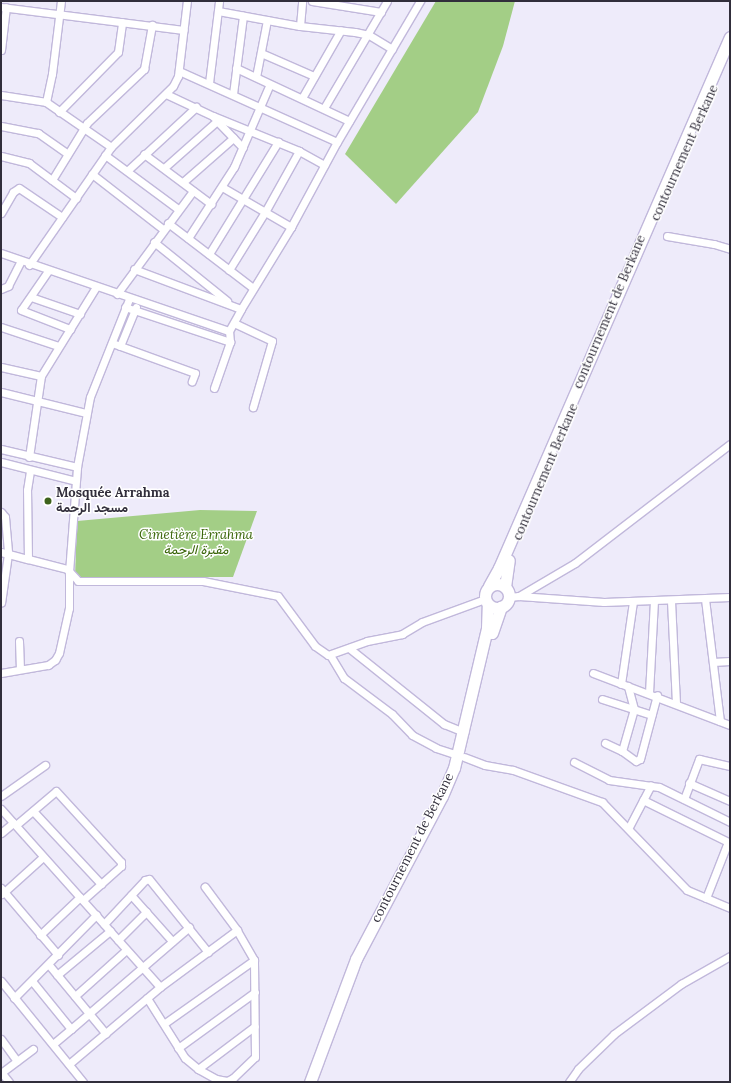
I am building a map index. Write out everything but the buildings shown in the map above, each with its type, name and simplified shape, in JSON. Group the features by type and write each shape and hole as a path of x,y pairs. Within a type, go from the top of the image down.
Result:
{"highway":[{"name":"contournement de Berkane","path":"310,1082 356,959 442,796 461,756 464,732 488,622 486,602 490,586 500,568 730,37"},
{"name":"contournement Berkane","path":"511,593 505,573 511,553 730,51"},
{"path":"316,1082 359,967 448,798 461,756 493,629 501,607 511,593 499,584 490,586"},
{"path":"486,602 501,607"}],"street":[{"path":"46,102 52,74 61,1"},
{"path":"29,265 111,147 166,94 176,81 179,71 187,1"},
{"path":"209,83 219,1"},
{"path":"300,26 302,1"},
{"path":"312,1 382,12"},
{"path":"324,108 382,12 387,1"},
{"path":"214,388 230,342 229,331 253,288 291,227 337,142 420,1"},
{"path":"1,50 3,7 184,30"},
{"path":"218,11 300,26 341,30 368,35 392,50"},
{"path":"233,94 243,16"},
{"path":"256,77 267,20"},
{"path":"59,112 118,52 122,22"},
{"path":"52,180 67,153 84,128 144,69 152,25"},
{"path":"302,98 341,30"},
{"path":"261,53 314,76"},
{"path":"236,68 349,121"},
{"path":"179,71 261,106 337,142"},
{"path":"188,238 222,187 251,131 270,84"},
{"path":"166,94 196,106 215,119 242,148"},
{"path":"1,95 46,102 111,147"},
{"path":"128,170 196,106"},
{"path":"215,119 278,142 299,151 324,165"},
{"path":"164,168 215,119"},
{"path":"1,126 38,133 67,153"},
{"path":"183,182 232,138"},
{"path":"209,254 278,142"},
{"path":"229,270 265,212 299,151"},
{"path":"144,154 211,204"},
{"path":"105,155 128,170 178,210"},
{"path":"1,156 29,163 76,198"},
{"path":"92,174 163,229"},
{"path":"222,187 291,227"},
{"path":"1,212 12,192 19,188 62,217"},
{"path":"117,294 163,229 193,190"},
{"path":"168,223 253,288"},
{"path":"667,236 714,244 730,249"},
{"path":"154,242 230,304"},
{"path":"1,253 29,265 137,302 229,331"},
{"path":"1,289 8,286 21,262"},
{"path":"134,270 241,309"},
{"path":"48,271 21,310 70,329"},
{"path":"29,457 41,376 58,346 96,287"},
{"path":"31,297 80,314"},
{"path":"1,673 48,665 55,660 69,608 69,572 77,467 86,413 90,397 129,299"},
{"path":"120,346 137,302"},
{"path":"126,307 230,342"},
{"path":"234,323 272,341 253,407"},
{"path":"1,327 58,346"},
{"path":"112,343 195,373 192,381"},
{"path":"1,367 41,376"},
{"path":"1,392 86,413"},
{"path":"511,593 575,563 730,444"},
{"path":"1,449 29,457 77,467"},
{"path":"28,559 27,490 38,458"},
{"path":"1,462 76,481"},
{"path":"1,512 6,517 1,603"},
{"path":"4,553 61,566 78,581 203,581 278,596 315,646 330,655 344,678 392,714 412,734 436,748 485,765 513,770 545,783 594,797 610,808 687,890 730,908"},
{"path":"511,593 633,602 730,597"},
{"path":"705,599 720,721"},
{"path":"649,692 654,601"},
{"path":"671,601 676,703"},
{"path":"330,655 374,639 402,634 422,622 486,602"},
{"path":"622,751 634,709 625,685 633,602"},
{"path":"19,641 20,669"},
{"path":"349,648 444,724 464,732"},
{"path":"713,662 730,661"},
{"path":"593,673 657,695 730,725"},
{"path":"605,743 622,751 636,761 640,759 657,695"},
{"path":"602,699 652,714"},
{"path":"684,799 689,782 699,759 730,766"},
{"path":"574,762 610,780 651,785 684,799 730,822"},
{"path":"1,796 45,765"},
{"path":"689,782 730,801"},
{"path":"629,827 651,785"},
{"path":"1,833 33,811 53,792 58,792 121,862 121,866 102,884 40,935"},
{"path":"643,800 729,843 706,898"},
{"path":"1,809 160,987"},
{"path":"33,811 102,884"},
{"path":"43,857 2,891 58,955"},
{"path":"104,924 131,895 149,879 208,952"},
{"path":"147,998 178,1048 190,1064 198,1069 222,1081 234,1078 255,1057 254,960 237,930 205,887"},
{"path":"131,895 172,941"},
{"path":"118,940 146,912"},
{"path":"14,998 49,965 96,915"},
{"path":"53,1044 189,927"},
{"path":"69,1064 160,987 237,930"},
{"path":"57,976 110,931"},
{"path":"75,996 126,950"},
{"path":"569,1082 578,1069 614,1034 681,984 730,956"},
{"path":"164,1024 254,960"},
{"path":"49,965 106,1034"},
{"path":"1,981 83,1082"},
{"path":"32,981 71,1029"},
{"path":"178,1048 255,992"},
{"path":"198,1069 255,1026"},
{"path":"1,1039 17,1061"},
{"path":"9,1082 1,1072 33,1049"}],"green space":[{"path":"436,1 515,1 503,46 478,112 396,204 345,154"},
{"name":"Cimetière Errahma مقبرة الرحمة","path":"200,510 257,511 233,577 75,577 77,521"}],"place":[{"name":"Mosquée Arrahma مسجد الرحمة","path":"48,501"}]}
